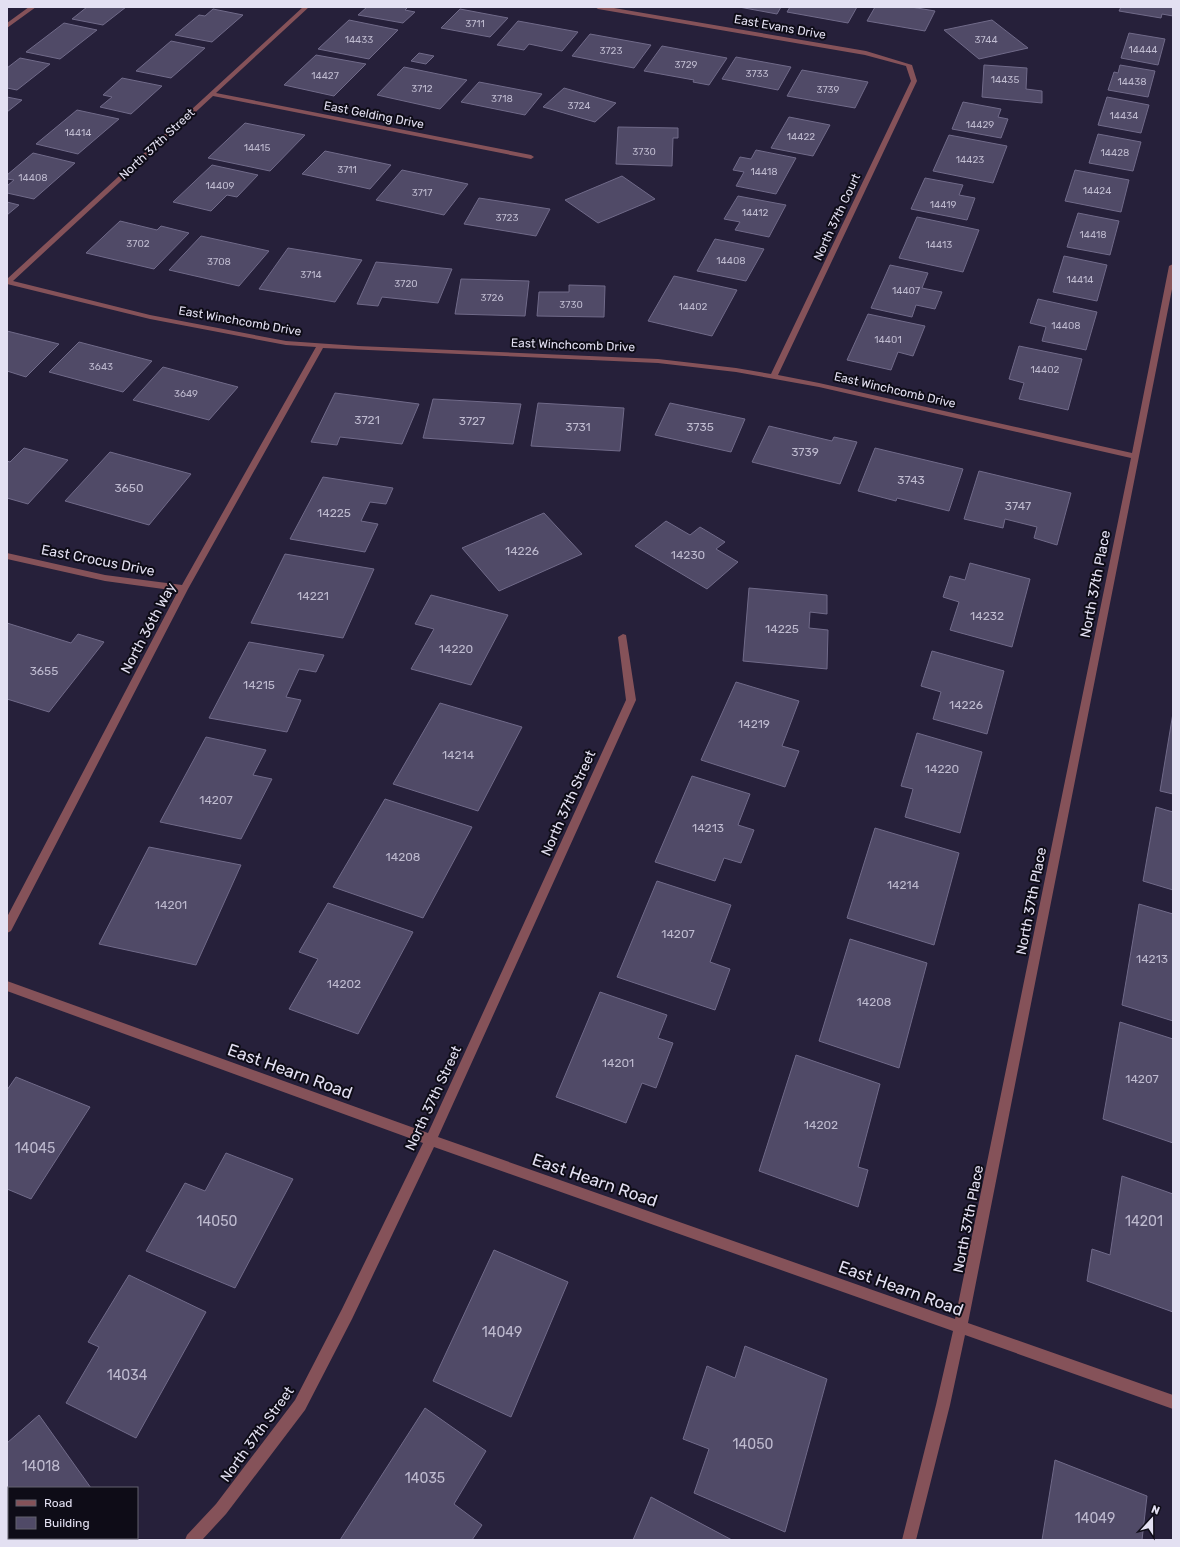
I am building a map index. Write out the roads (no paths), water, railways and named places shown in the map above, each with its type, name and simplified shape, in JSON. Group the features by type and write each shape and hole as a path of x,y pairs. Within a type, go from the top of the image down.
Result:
{"street":[{"path":"7,26 33,7"},
{"name":"North 37th Street","path":"7,282 306,7"},
{"name":"East Evans Drive","path":"598,7 866,53 909,65"},
{"name":"North 37th Court","path":"773,377 914,81 909,65"},
{"name":"East Gelding Drive","path":"212,94 531,157"},
{"name":"North 37th Place","path":"909,1540 944,1405 1173,268"},
{"name":"East Winchcomb Drive","path":"7,282 150,317 286,343 366,349 658,361 736,370 827,387 1135,456"},
{"name":"North 36th Way","path":"7,928 184,589 321,345"},
{"name":"East Crocus Drive","path":"7,556 105,578 184,589"},
{"name":"North 37th Street","path":"192,1540 221,1509 300,1405 347,1314 431,1140 631,700 623,637"},
{"name":"East Hearn Road","path":"7,986 431,1140 1173,1402"}]}
